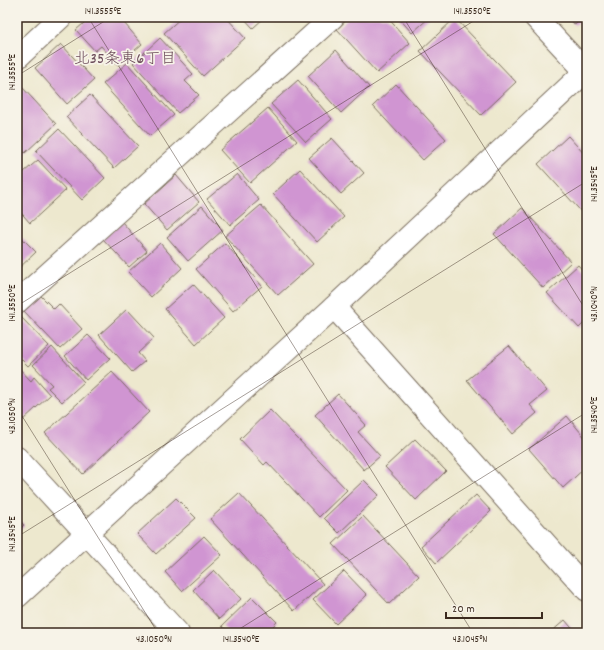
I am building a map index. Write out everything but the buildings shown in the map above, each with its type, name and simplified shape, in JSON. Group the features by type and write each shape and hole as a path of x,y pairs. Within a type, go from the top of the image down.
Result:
{"street":[{"path":"17,58 61,17"},
{"path":"17,302 333,17"},
{"path":"17,597 334,307 587,72 536,17"},
{"path":"334,307 587,590"},
{"path":"17,458 178,633"}],"district":[{"name":"北35条東6丁目","path":"125,57"}]}
